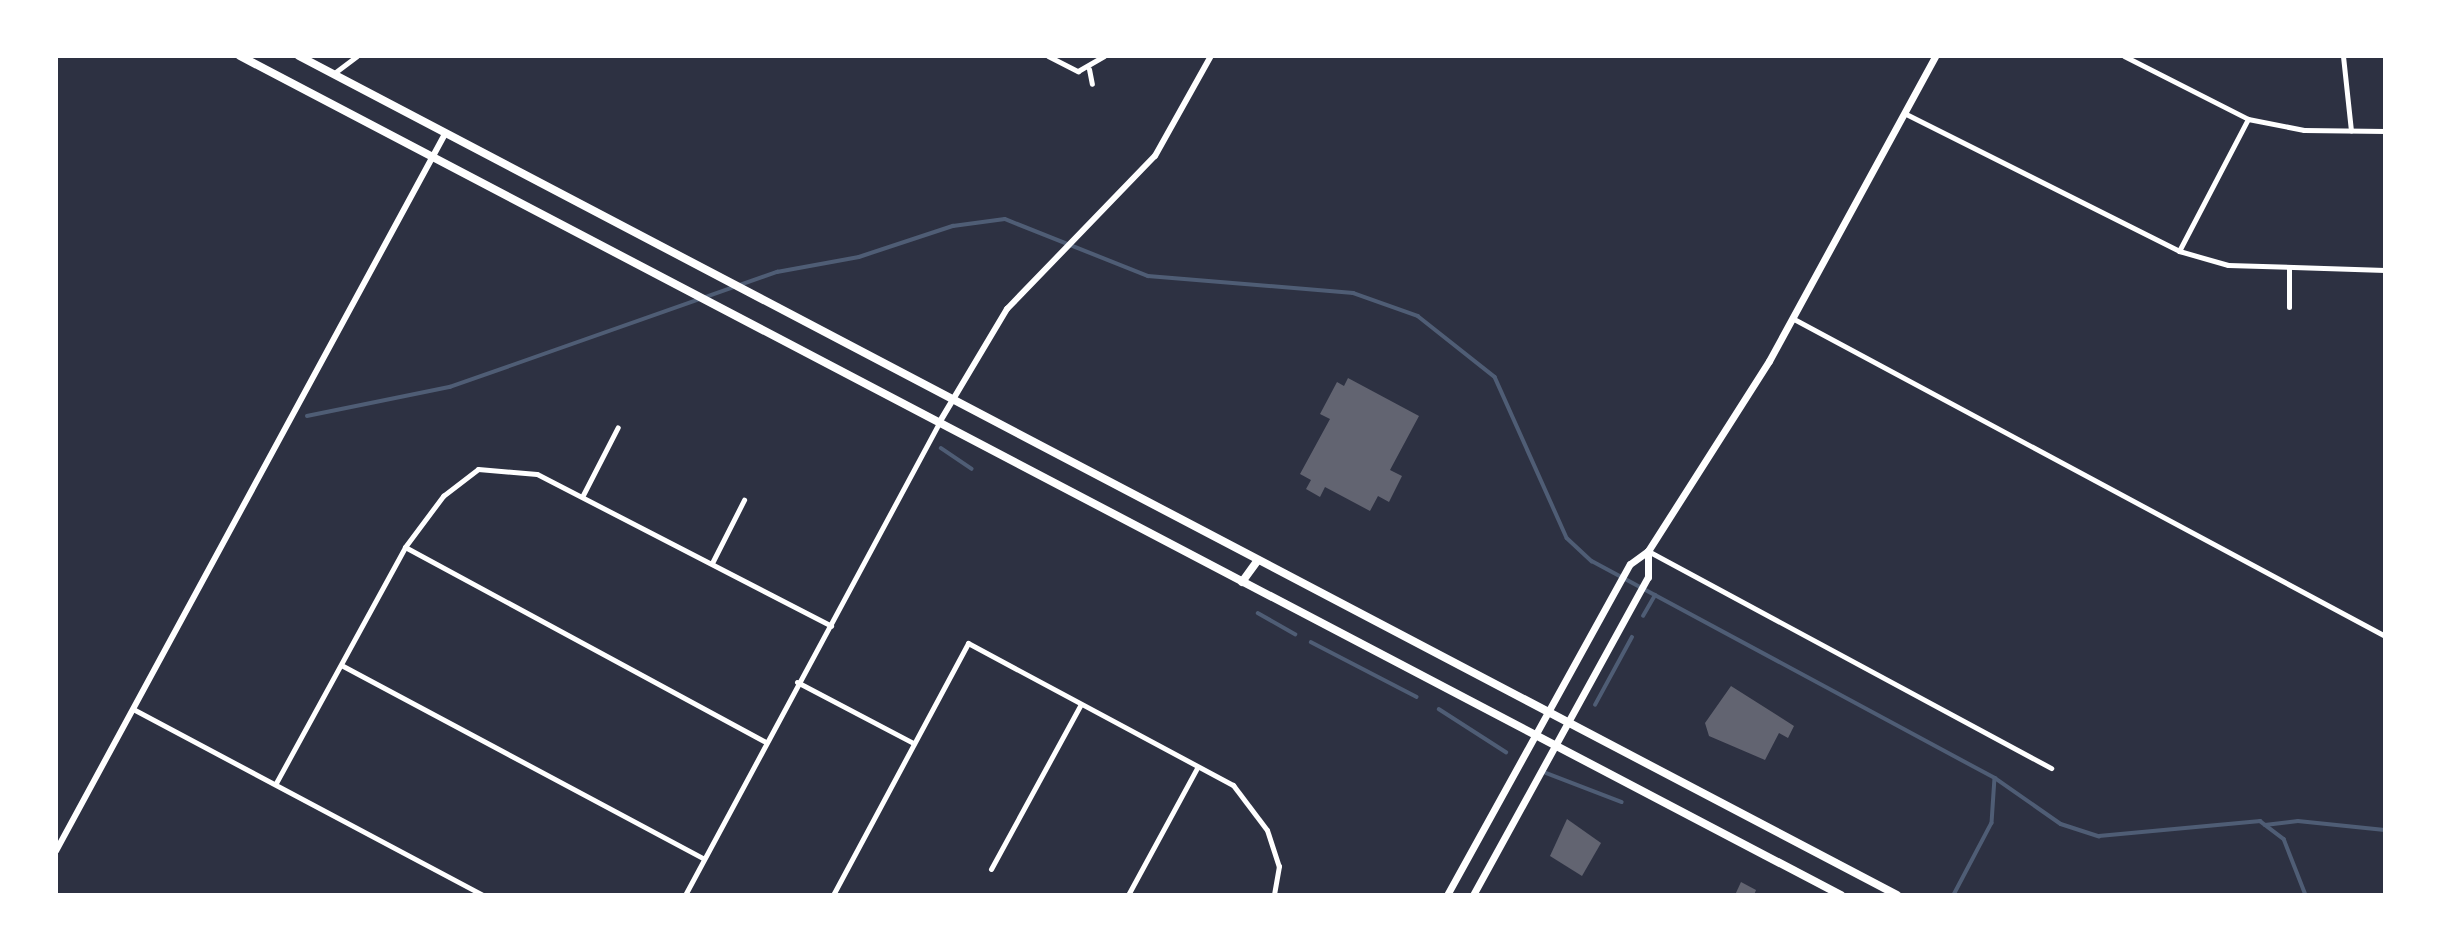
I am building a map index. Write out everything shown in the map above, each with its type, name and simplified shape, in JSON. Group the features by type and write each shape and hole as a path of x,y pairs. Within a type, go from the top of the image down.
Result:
{"main road":[{"path":"240,56 1242,582 1536,732 1840,895"},
{"path":"299,56 712,276 1548,710 1897,895"},
{"path":"1447,895 1629,566 1648,551 1792,318 1935,56"},
{"path":"1473,895 1648,576 1648,551"},
{"path":"1242,582 1258,560"}],"street":[{"path":"333,74 358,56"},
{"path":"1048,56 1088,69"},
{"path":"1088,69 1104,56"},
{"path":"685,895 797,682 831,626 986,339 1049,265 1104,215 1155,156 1211,56"},
{"path":"2124,56 2248,119 2304,130 2385,131"},
{"path":"2343,56 2351,131"},
{"path":"1088,69 1092,84"},
{"path":"1904,113 2179,251 2228,265 2385,270"},
{"path":"2179,251 2248,119"},
{"path":"56,851 446,134"},
{"path":"2289,267 2289,307"},
{"path":"1792,318 2385,636"},
{"path":"583,495 618,427"},
{"path":"276,783 343,666 405,547 443,496 478,469 520,468 583,495 831,626"},
{"path":"712,563 744,500"},
{"path":"405,547 765,742"},
{"path":"1648,551 2051,768"},
{"path":"833,895 968,643 1080,706 1233,785 1252,806 1279,866 1274,895"},
{"path":"343,666 704,859"},
{"path":"797,682 913,743"},
{"path":"991,869 1080,706"},
{"path":"133,709 483,895"},
{"path":"1128,895 1196,768"}],"building":[{"path":"1348,378 1419,416 1390,470 1402,476 1389,502 1378,496 1370,511 1325,487 1320,497 1306,489 1311,480 1300,474 1330,419 1320,414 1337,382 1344,386"},
{"path":"1731,686 1794,726 1788,738 1779,733 1765,760 1709,736 1705,723"},
{"path":"1567,819 1601,843 1582,876 1550,856"},
{"path":"1741,882 1756,890 1754,895 1735,895"}],"waterway":[{"path":"307,416 450,387 777,272 859,257 953,226 1005,219 1148,276 1353,293 1418,316 1495,377 1567,538 1592,561 1995,778 1992,823 1954,895"},
{"path":"941,448 972,469"},
{"path":"1643,616 1655,595"},
{"path":"1258,613 1295,634"},
{"path":"1595,705 1632,637"},
{"path":"1311,642 1417,697"},
{"path":"1439,709 1506,752"},
{"path":"1546,773 1622,802"},
{"path":"1995,778 2061,824 2099,836 2260,821 2284,839 2306,895"},
{"path":"2265,825 2298,821 2385,830"}]}
